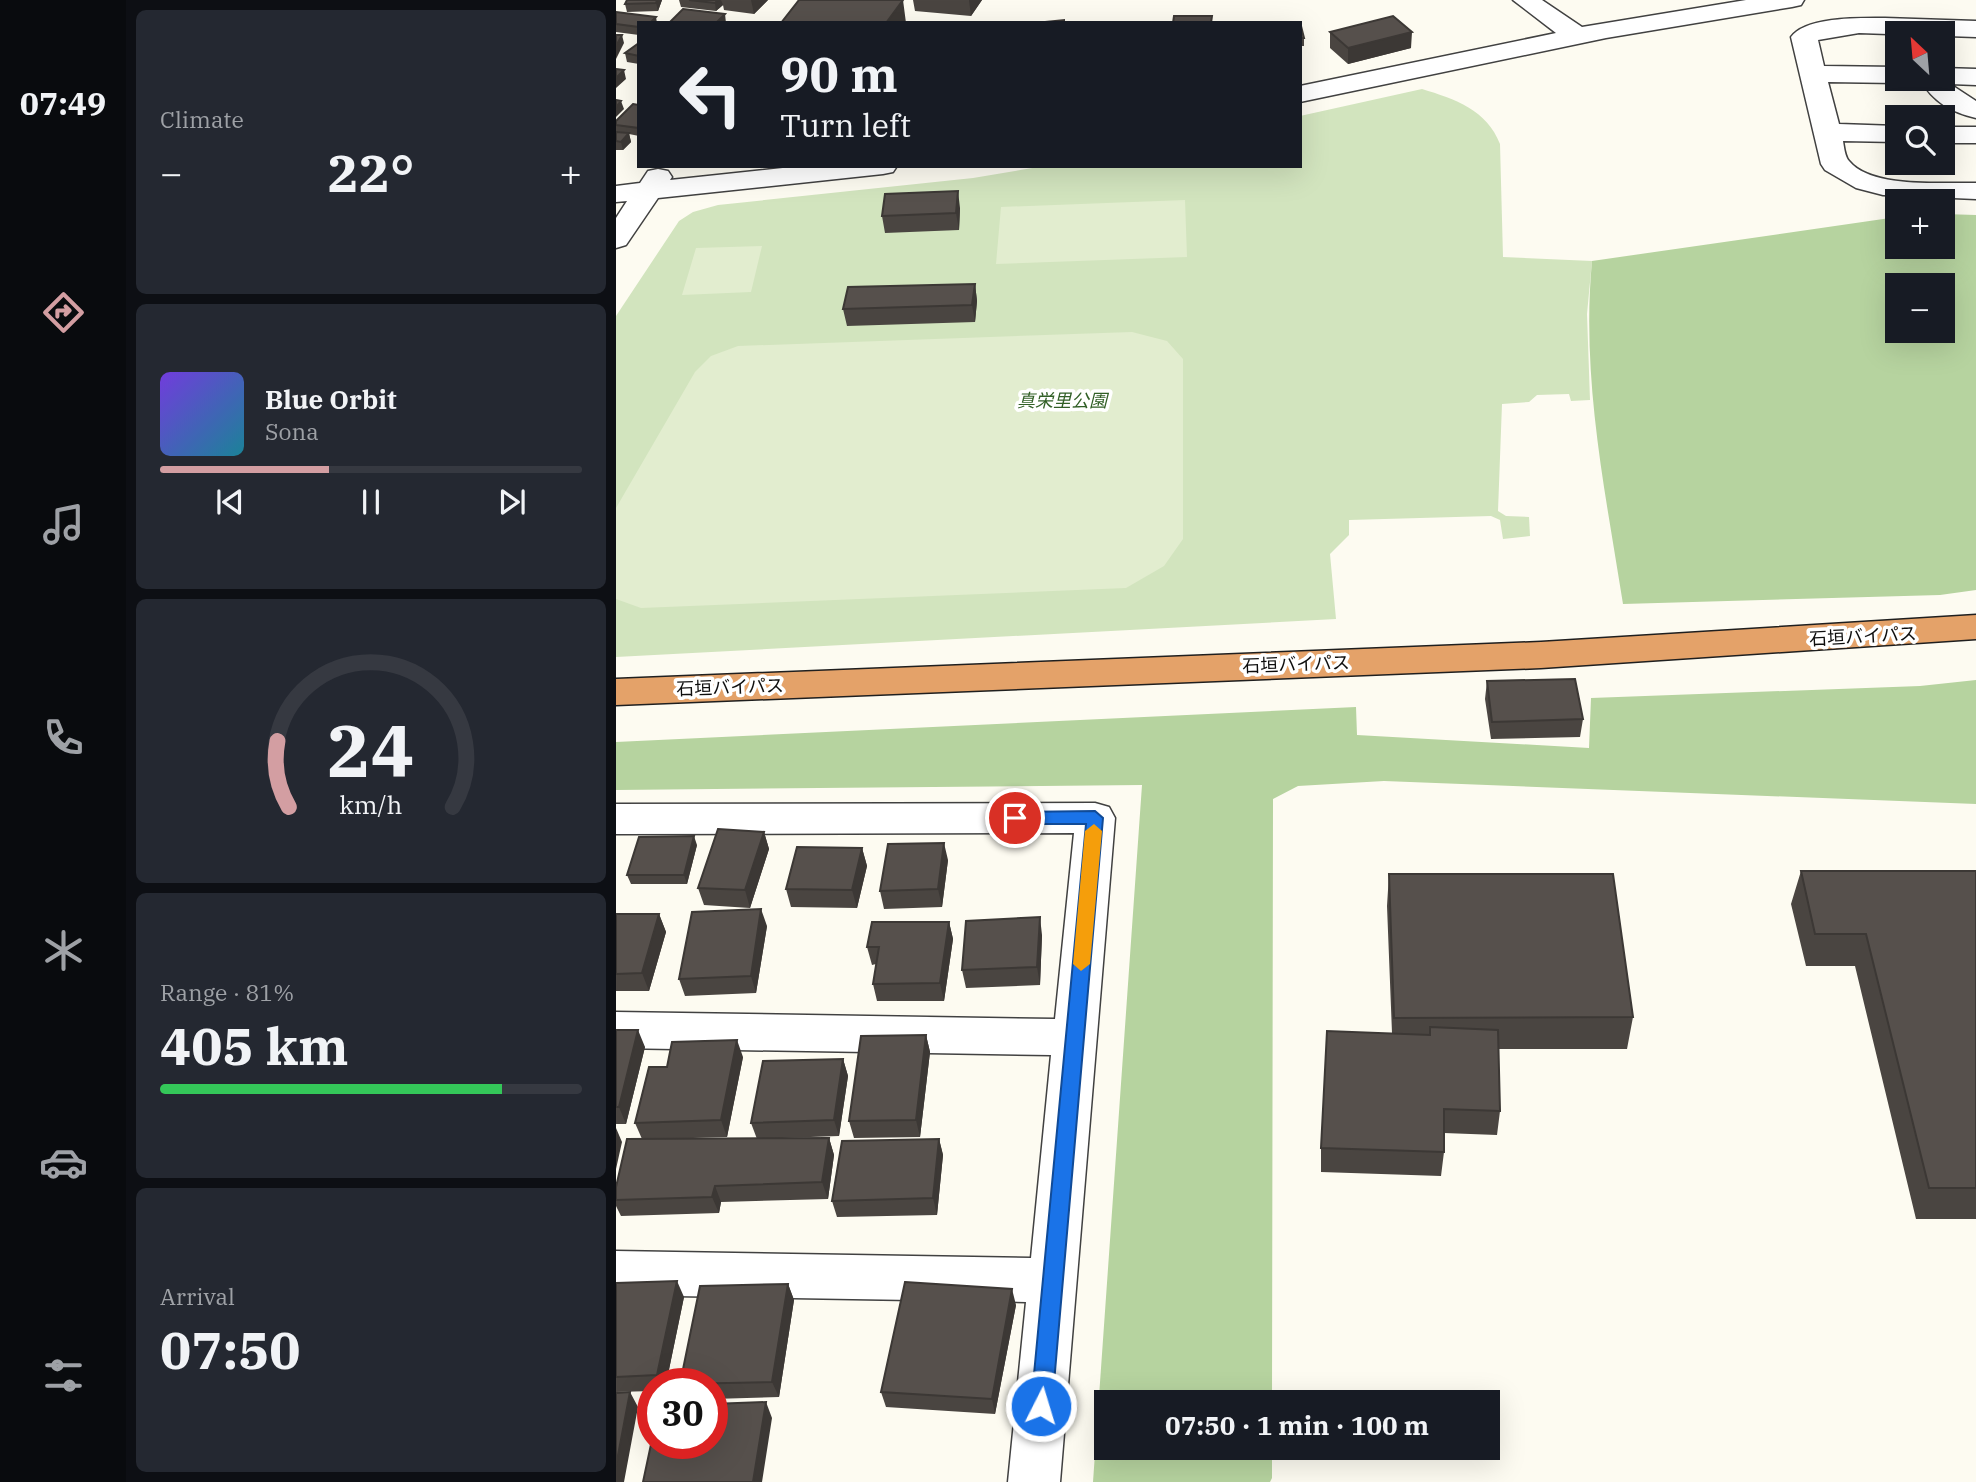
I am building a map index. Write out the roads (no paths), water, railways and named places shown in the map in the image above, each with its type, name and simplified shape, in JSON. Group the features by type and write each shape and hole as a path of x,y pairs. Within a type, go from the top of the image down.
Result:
{"highway":[{"name":"石垣バイパス","path":"616,692 1541,655 1976,627"}],"street":[{"path":"1525,0 1578,36"},
{"path":"1302,94 1578,36 1792,0"},
{"path":"1885,33 1836,26 1811,31 1804,37 1835,164 1856,180 1871,186 1976,191"},
{"path":"1955,33 1974,33"},
{"path":"1814,74 1885,75"},
{"path":"1940,91 1956,104 1976,110"},
{"path":"1828,132 1885,134"},
{"path":"1955,135 1976,135"},
{"path":"616,239 665,168"},
{"path":"616,194 863,168"},
{"path":"616,819 1095,818 1034,1482"},
{"path":"616,1030 1075,1037"},
{"path":"616,1273 1053,1280"}],"park label":[{"name":"真栄里公園","path":"1062,400"}]}
